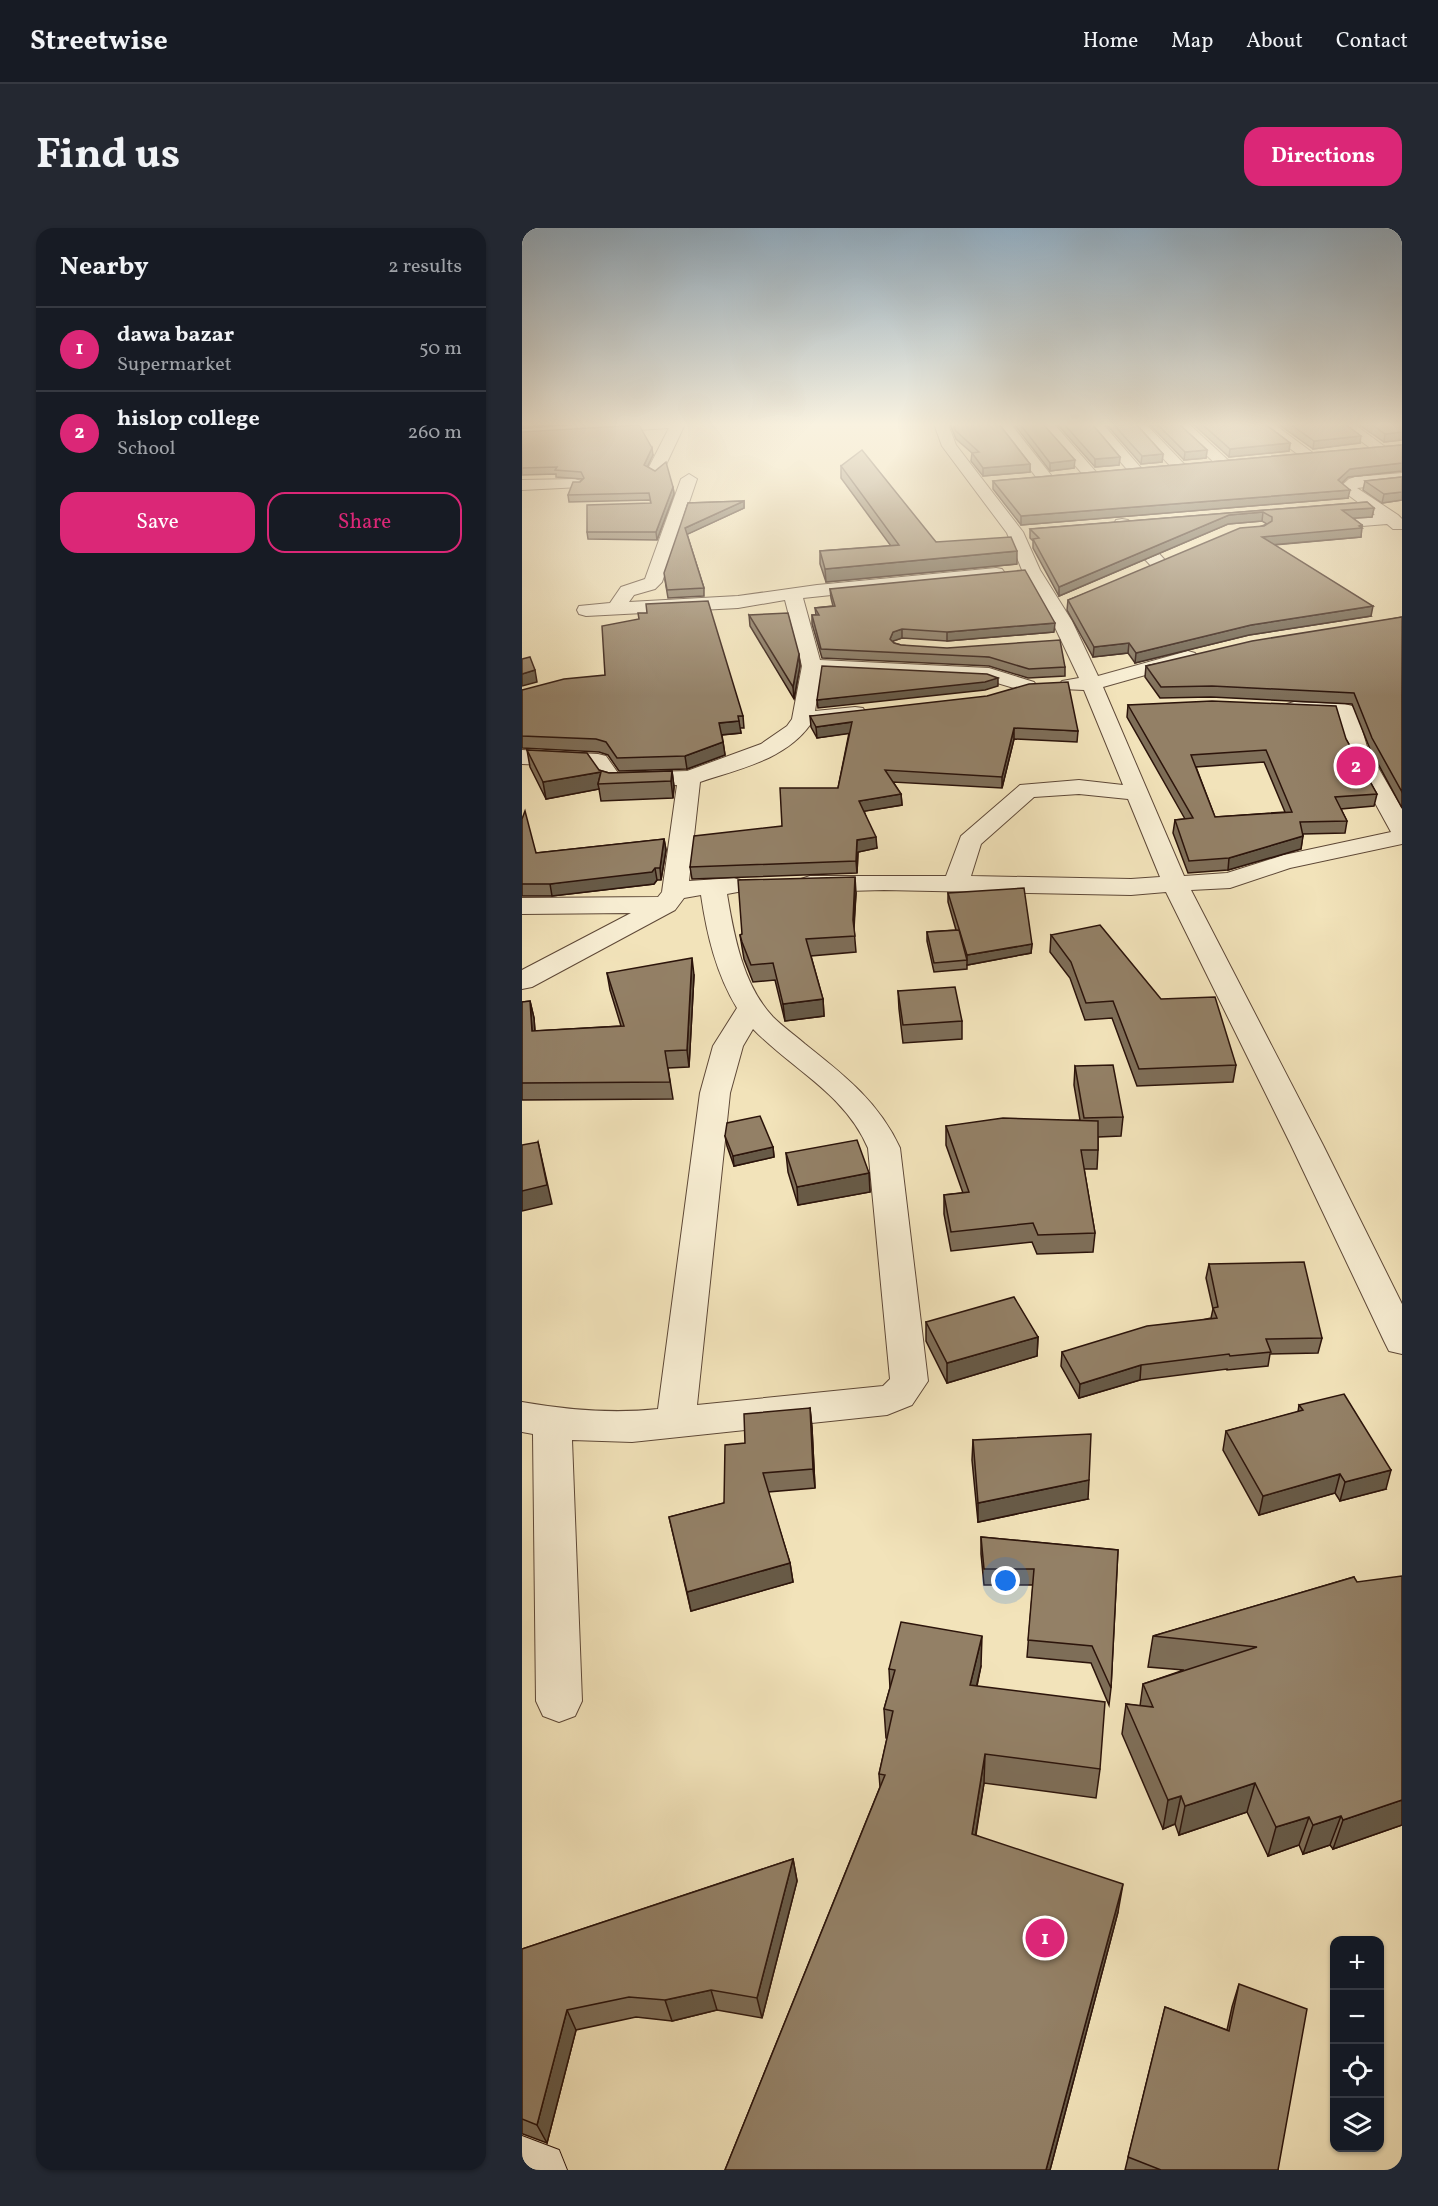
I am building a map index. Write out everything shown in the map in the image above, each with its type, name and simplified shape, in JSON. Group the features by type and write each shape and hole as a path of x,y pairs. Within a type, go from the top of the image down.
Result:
{"street":[{"path":"616,609 627,591 649,585 652,582 676,515"},
{"path":"1010,515 1021,531 1031,570 1060,605 1060,640 1090,684 1115,708 1110,730 1175,884 1307,1145 1402,1341"},
{"path":"1137,572 1166,560 1115,523 1145,521"},
{"path":"1291,526 1397,523"},
{"path":"586,610 738,602 792,593 1031,570"},
{"path":"522,757 598,761 612,780 689,778 768,750 798,729 803,719 812,666 792,593"},
{"path":"987,698 1027,686 1090,684 1208,653"},
{"path":"812,666 988,674 1027,686"},
{"path":"1275,708 1345,710 1356,750 1402,830"},
{"path":"803,719 872,711"},
{"path":"670,898 689,778"},
{"path":"956,884 970,841 1028,790 1079,787 1137,793"},
{"path":"522,906 670,898 713,887 884,882 1131,886 1230,880 1284,861 1402,837"},
{"path":"559,1701 537,1420 566,1425 632,1427 887,1400 899,1395 909,1381 884,1148 879,1132 862,1105 763,1024 752,1008 736,978 720,933 713,887"},
{"path":"522,981 670,898"},
{"path":"676,1422 715,1093 728,1046 752,1008"},
{"path":"522,2164 538,2170"}],"building":[{"path":"587,515 663,515 656,532 587,532"},
{"path":"684,515 714,515 685,528 704,588 667,590 664,573"},
{"path":"877,515 914,515 936,542 1011,537 1017,551 825,569 820,551 899,545"},
{"path":"1233,515 1059,587 1033,539 1039,538 1030,529"},
{"path":"1268,515 1348,515 1362,525 1359,526 1362,528 1262,537 1373,606 1251,625 1136,653 1129,643 1094,647 1068,600 1240,528 1264,526 1272,521 1272,517"},
{"path":"1025,570 1055,623 947,632 902,629 893,632 890,639 901,645 947,648 1060,640 1065,667 1029,669 989,657 821,649 812,615 819,615 815,608 835,606 830,589"},
{"path":"708,601 743,716 738,716 739,721 719,723 723,742 685,756 617,758 606,742 596,739 522,736 522,690 564,679 605,675 602,626 639,619 638,613 647,613 646,604"},
{"path":"788,613 799,654 793,687 749,615"},
{"path":"1402,617 1402,792 1372,738 1354,693 1212,686 1161,687 1146,666 1252,641"},
{"path":"530,657 535,670 522,674 522,659"},
{"path":"822,666 987,674 998,678 985,682 817,700"},
{"path":"1068,682 1078,731 1014,728 1002,777 885,770 901,794 859,801 876,837 857,840 856,861 690,867 694,836 782,826 780,788 838,788 852,722 816,727 810,716 987,696 1029,684"},
{"path":"1212,701 1336,706 1346,739 1377,794 1335,797 1347,821 1300,822 1303,836 1229,858 1189,861 1175,820 1193,818 1128,705","holes":["1266,750 1292,812 1215,817 1191,755"]},
{"path":"527,750 587,753 599,770 609,773 672,771 671,781 598,784 601,772 543,782"},
{"path":"525,811 536,853 664,839 660,868 655,868 652,872 550,884 522,884 522,819"},
{"path":"855,877 853,920 855,936 806,939 823,999 783,1004 773,963 751,965 742,942 738,880"},
{"path":"1024,888 1032,944 967,955 948,893"},
{"path":"1100,925 1161,999 1215,997 1236,1065 1139,1069 1113,1001 1086,1003 1071,962 1051,935"},
{"path":"959,930 967,960 934,963 927,932"},
{"path":"692,958 687,1050 665,1051 670,1082 522,1083 522,1002 530,1001 532,1031 624,1026 607,973"},
{"path":"955,987 962,1021 903,1025 898,991"},
{"path":"1113,1065 1123,1117 1084,1118 1075,1066"},
{"path":"760,1116 773,1147 733,1156 725,1136 727,1123"},
{"path":"1003,1118 1098,1121 1098,1150 1081,1150 1095,1233 1038,1235 1033,1223 951,1232 944,1195 969,1192 946,1126"},
{"path":"857,1140 869,1173 797,1187 786,1153"},
{"path":"538,1142 547,1185 522,1191 522,1145"},
{"path":"1304,1262 1322,1338 1266,1339 1271,1352 1230,1356 1229,1354 1141,1365 1080,1384 1062,1352 1147,1326 1217,1318 1213,1308 1218,1307 1209,1264"},
{"path":"1014,1297 1038,1337 947,1363 926,1322"},
{"path":"1344,1394 1391,1470 1345,1482 1340,1474 1263,1496 1226,1431 1303,1410 1299,1405"},
{"path":"810,1408 813,1469 763,1473 790,1563 687,1592 669,1517 724,1503 725,1445 745,1443 744,1414"},
{"path":"1091,1434 1089,1480 978,1503 973,1440"},
{"path":"981,1537 1118,1550 1111,1688 1092,1646 1028,1640 1034,1569 984,1569"},
{"path":"1402,1576 1402,1800 1343,1820 1341,1816 1313,1825 1309,1817 1276,1827 1255,1783 1185,1806 1181,1796 1168,1800 1126,1704 1153,1707 1143,1684 1257,1647 1153,1636 1354,1577 1357,1582"},
{"path":"901,1622 982,1636 970,1685 1105,1702 1100,1769 985,1754 972,1834 1123,1884 1046,2170 725,2170 885,1775 879,1774 893,1711 884,1709 895,1670 889,1669"},
{"path":"793,1859 757,1998 711,1990 665,2000 629,1997 567,2010 537,2125 522,2119 522,1949"},
{"path":"1239,1984 1307,2009 1278,2170 1161,2170 1128,2157 1165,2007 1229,2031"}],"place":[{"name":"hislop college","path":"1356,766"},
{"name":"dawa bazar","path":"1045,1938"}]}
